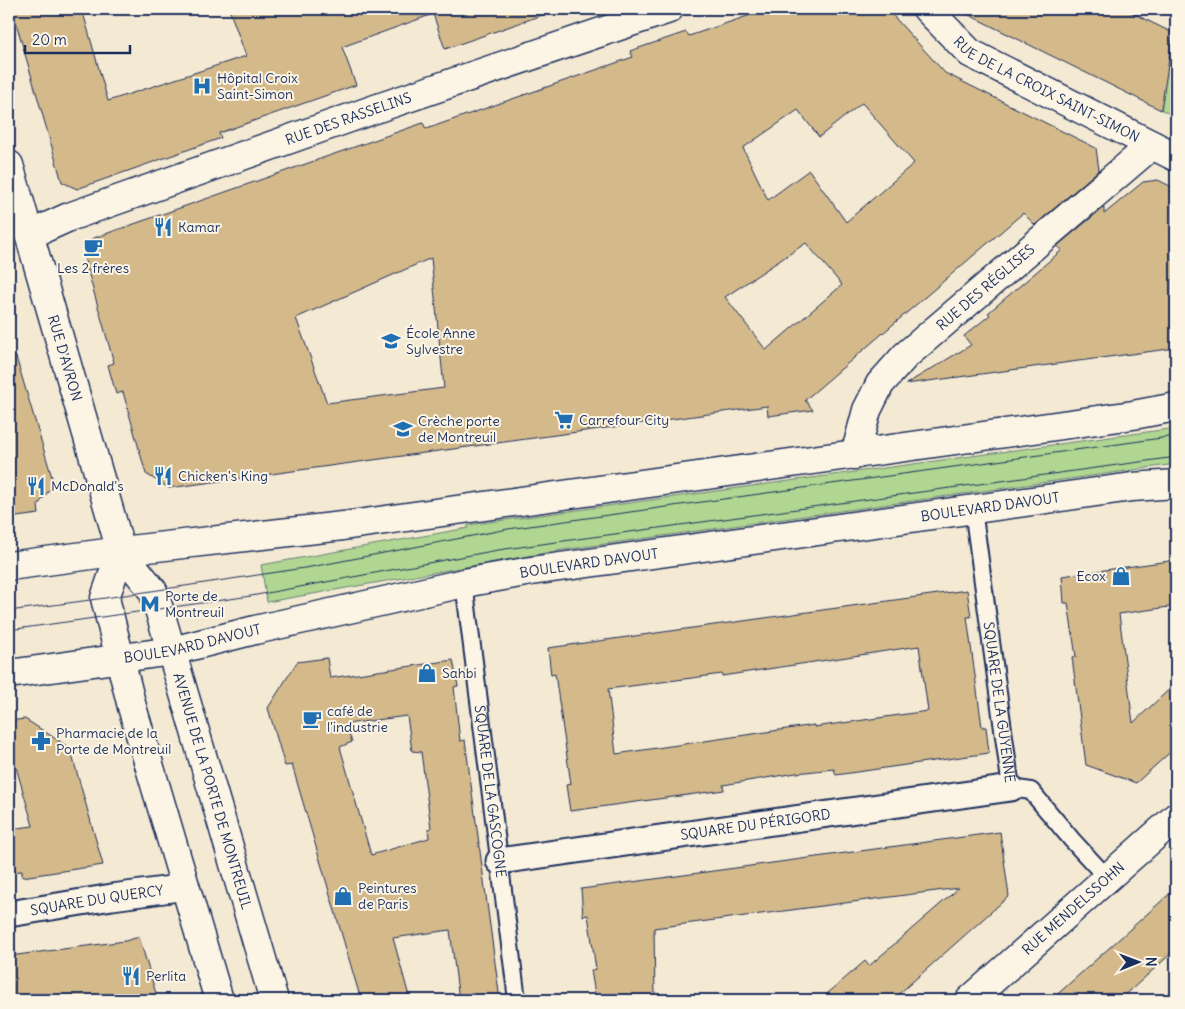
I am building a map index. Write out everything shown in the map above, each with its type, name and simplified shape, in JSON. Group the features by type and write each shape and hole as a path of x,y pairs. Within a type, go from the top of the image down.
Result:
{"main road":[{"name":"RUE DES RASSELINS","path":"29,235 88,210 669,9"},
{"name":"RUE DE LA CROIX SAINT-SIMON","path":"927,9 970,53 1176,157"},
{"name":"RUE DES RÉGLISES","path":"855,455 867,410 880,384 906,356 1152,145"},
{"name":"RUE D'AVRON","path":"9,165 121,551"},
{"path":"9,566 121,551 343,526 855,455 1134,415 1176,407"},
{"name":"BOULEVARD DAVOUT","path":"9,674 172,651 255,630 464,583 531,571 1132,487 1176,484"},
{"path":"121,551 105,598 132,707 219,1000"},
{"name":"AVENUE DE LA PORTE DE MONTREUIL","path":"121,551 153,591 274,1000"},
{"name":"RUE MENDELSSOHN","path":"970,1000 1176,817"}],"street":[{"name":"SQUARE DU PÉRIGORD","path":"499,861 1011,788"},
{"name":"SQUARE DU QUERCY","path":"9,914 186,887"}],"lane":[{"name":"SQUARE DE LA GUYENNE","path":"973,509 1011,788 1031,791 1108,879"},
{"name":"SQUARE DE LA GASCOGNE","path":"464,583 517,1000"}],"green space":[{"path":"1174,27 1176,28 1176,117 1158,108"},
{"path":"1176,428 1176,464 562,550 267,602 261,565 468,528 468,525"}],"building":[{"name":"Hôpital Croix Saint-Simon","path":"12,9 82,9 108,101 246,56 229,9 548,9 548,13 445,49 433,14 342,47 356,85 219,133 221,138 77,189 62,182"},
{"path":"768,9 887,9 945,73 1096,148 1099,170 1035,225 1023,213 805,400 813,410 768,416 767,406 169,488 146,474 123,392 116,394 108,365 114,363 83,254 91,239 423,123 426,129 633,57 630,51 686,32 689,36","holes":["862,103 914,163 846,222 809,170 768,200 743,148 798,110 819,137","806,243 842,285 766,350 725,297","431,258 444,388 327,403 296,318"]},
{"path":"957,9 1124,9 1173,33 1161,110"},
{"path":"1158,180 1176,189 1176,348 906,384 971,345 964,336 1062,250 1057,246 1104,207 1104,214 1143,182"},
{"path":"16,357 54,484 38,505 39,514 9,518 9,358"},
{"path":"1176,560 1176,606 1119,614 1133,723 1176,683 1176,747 1136,783 1086,765 1072,657 1076,657 1068,603 1064,603 1062,576"},
{"path":"967,590 971,617 967,617 982,727 986,727 989,753 836,775 834,769 796,773 723,785 724,790 570,811 566,785 571,784 555,674 551,675 548,648","holes":["919,646 928,711 814,727 814,725 616,754 608,689 722,674 722,676"]},
{"path":"327,658 330,678 453,660 458,686 454,687 460,741 465,740 500,1000 459,1000 450,930 393,938 410,1000 361,1000 292,765 285,766 268,708 297,662","holes":["407,716 412,751 421,752 431,828 428,829 429,838 371,855 340,747 352,742 346,724"]},
{"path":"25,719 70,748 103,865 22,877 22,871 9,872 9,829 33,826 16,767 9,768 9,721"},
{"path":"1000,832 1009,896 892,1000 820,1000 865,961 869,966 959,888 654,928 655,1000 596,1000 591,970 596,969 588,915 583,916 581,889"},
{"path":"1176,888 1176,949 1120,1000 1051,1000"},
{"path":"139,937 158,1000 9,1000 9,956 125,941"}],"tram line":[{"path":"9,611 311,567 508,529 1176,436"},
{"path":"9,630 251,596 498,550 1176,457"}],"place":[{"name":"Hôpital Croix Saint-Simon","path":"202,86"},
{"name":"Kamar","path":"163,227"},
{"name":"Les 2 frères","path":"93,247"},
{"name":"École Anne Sylvestre","path":"391,341"},
{"name":"Carrefour City","path":"564,420"},
{"name":"Crèche porte de Montreuil","path":"403,429"},
{"name":"Chicken's King","path":"163,476"},
{"name":"McDonald's","path":"36,486"},
{"name":"Ecox","path":"1121,576"},
{"name":"Porte de Montreuil","path":"150,604"},
{"name":"Sahbi","path":"427,673"},
{"name":"café de l'industrie","path":"312,719"},
{"name":"Pharmacie de la Porte de Montreuil","path":"41,741"},
{"name":"Peintures de Paris","path":"343,896"},
{"name":"Perlita","path":"131,976"}]}
